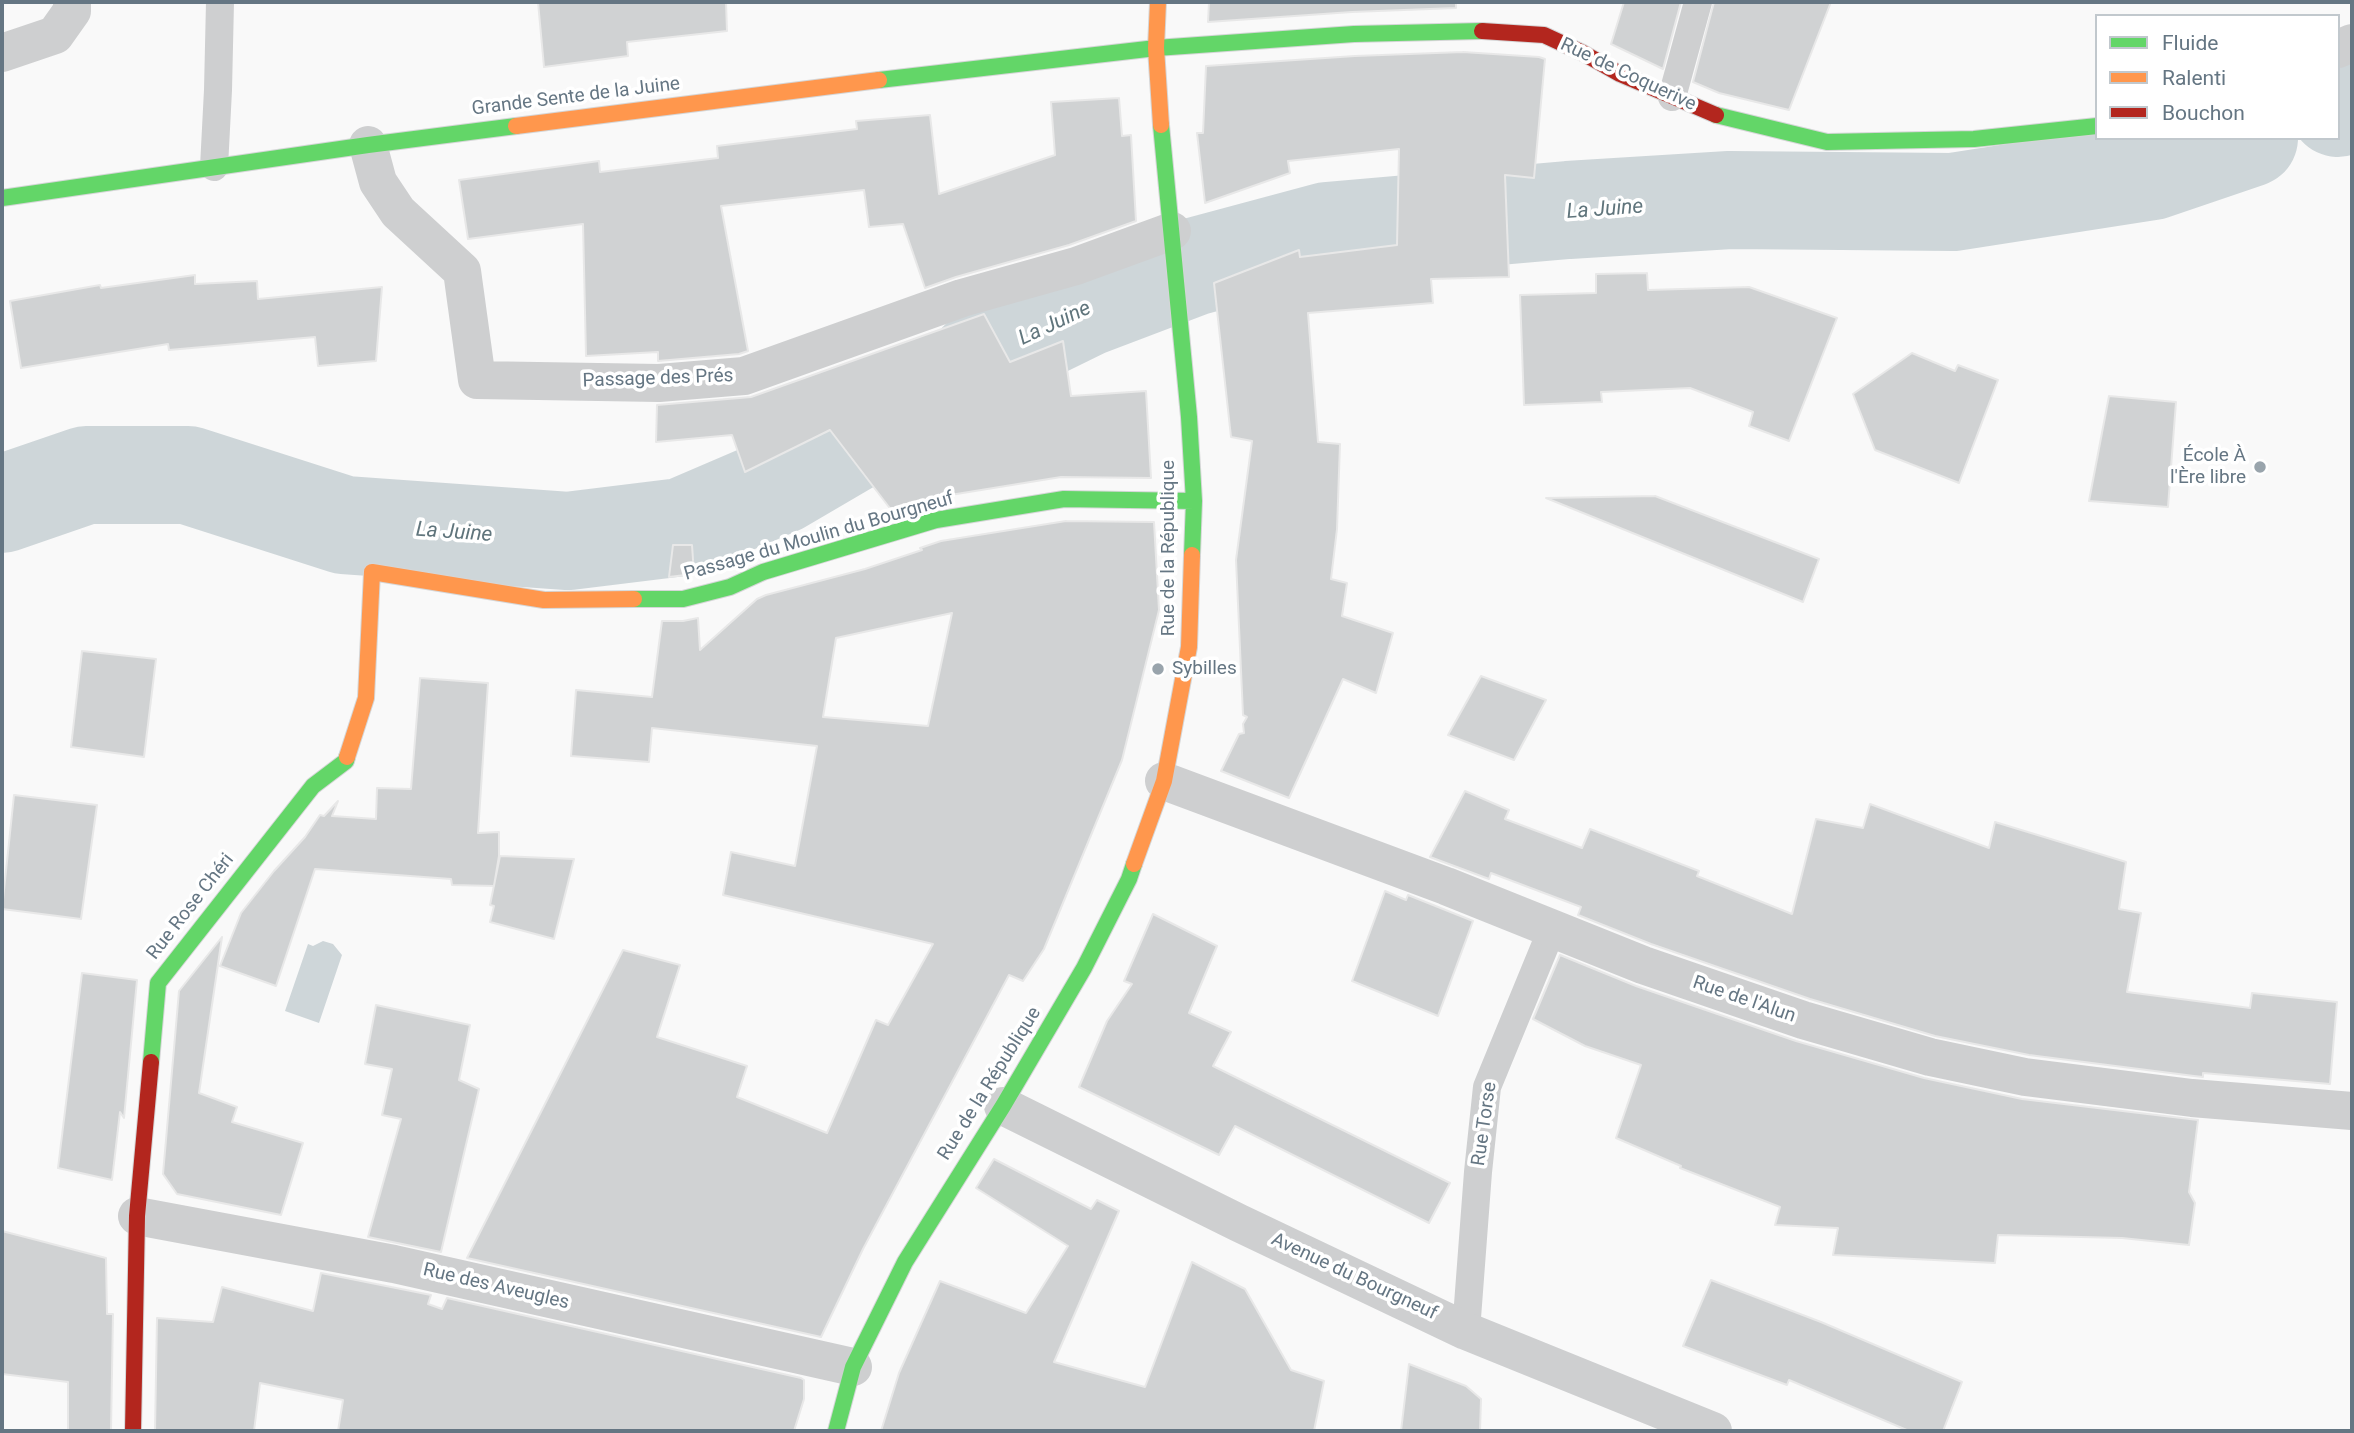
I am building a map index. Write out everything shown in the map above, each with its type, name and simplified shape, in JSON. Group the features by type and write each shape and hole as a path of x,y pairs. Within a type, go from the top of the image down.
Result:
{"street":[{"path":"2,53 55,35 72,11 72,2"},
{"name":"Rue de la République","path":"836,1431 853,1367 905,1262 965,1162 1003,1106 1084,968 1129,879 1164,780 1189,648 1194,501 1179,305 1163,149 1156,48 1158,2"},
{"name":"Rue de Coquerive","path":"1156,48 1354,34 1463,30 1544,35 1712,114 1827,142 1974,139 2095,126"},
{"name":"Grande Sente de la Juine","path":"2,198 368,145 939,72 1156,48"},
{"name":"Passage des Prés","path":"368,145 378,182 398,212 462,271 477,380 659,383 744,376 962,298 1076,266 1172,231"},
{"name":"Passage du Moulin du Bourgneuf","path":"372,572 544,600 683,599 730,587 763,572 936,520 1064,499 1194,501"},
{"name":"Rue Rose Chéri","path":"133,1431 136,1216 158,983 313,786 346,761 366,698 372,572"},
{"name":"Rue de l'Alun","path":"1164,780 1446,886 1643,965 1803,1020 1930,1057 2025,1077 2192,1098 2352,1111"},
{"name":"Avenue du Bourgneuf","path":"1003,1106 1466,1331 1713,1431"},
{"name":"Rue des Aveugles","path":"136,1216 394,1264 853,1367"}],"lane":[{"path":"214,167 220,2"},
{"path":"1672,97 1698,2"},
{"name":"Rue Torse","path":"1466,1331 1487,1087 1552,929"}],"shaded area":[{"path":"323,941 333,944 342,955 319,1023 285,1011 308,944 313,946"}],"building":[{"path":"538,2 726,2 727,31 627,42 628,56 544,67"},
{"path":"1209,2 1456,2 1456,8 1208,22"},
{"path":"1624,2 1681,2 1663,69 1611,44"},
{"path":"1714,2 1831,2 1789,110 1719,93 1693,82"},
{"path":"1463,52 1545,59 1534,178 1505,175 1509,277 1431,279 1433,303 1308,313 1318,442 1340,444 1337,529 1331,579 1347,583 1342,616 1393,633 1376,693 1343,679 1289,798 1221,771 1239,734 1244,733 1243,724 1247,717 1243,715 1236,560 1252,441 1231,437 1214,283 1299,250 1300,257 1397,245 1399,149 1288,161 1290,173 1205,203 1197,133 1203,133 1206,66"},
{"path":"1119,98 1122,136 1131,135 1136,221 1069,245 925,288 903,224 869,227 864,190 721,206 748,351 739,354 658,361 658,352 586,356 583,224 468,239 459,180 599,161 600,172 718,158 717,146 857,129 856,121 930,115 939,194 1055,155 1051,102"},
{"path":"1647,273 1648,290 1749,287 1837,318 1789,441 1749,426 1753,412 1690,388 1601,392 1602,402 1524,405 1520,295 1596,293 1596,274"},
{"path":"195,275 195,284 257,281 258,299 382,287 376,361 318,366 315,337 169,350 168,344 21,368 10,301 100,285 101,288"},
{"path":"984,314 1010,362 1063,341 1071,396 1146,391 1151,478 1061,477 932,498 892,511 830,430 745,472 732,435 656,442 657,405 751,397"},
{"path":"1912,353 1955,371 1958,365 1998,380 1959,483 1875,450 1853,394"},
{"path":"2109,396 2176,402 2168,507 2089,501"},
{"path":"1655,496 1819,559 1803,602 1546,498"},
{"path":"1066,521 1154,522 1159,610 1122,760 1044,949 1023,981 1009,975 863,1249 821,1337 467,1258 623,950 680,965 657,1037 747,1066 737,1097 827,1133 876,1020 888,1025 933,944 723,895 731,852 795,866 817,746 652,728 649,762 571,756 576,690 652,697 662,621 698,618 700,650 757,599 865,569 941,541","holes":["952,613 928,726 823,717 836,638"]},
{"path":"673,545 692,545 694,574 669,577"},
{"path":"82,651 156,659 144,757 71,747"},
{"path":"1481,676 1546,700 1514,760 1448,735"},
{"path":"420,678 488,683 478,833 499,832 499,856 494,886 452,885 451,879 315,869 276,986 220,966 241,913 305,837 320,815 324,816 338,801 332,816 376,819 377,788 411,789"},
{"path":"1465,791 1509,810 1505,819 1582,848 1590,829 1699,871 1697,876 1792,914 1816,819 1863,828 1870,804 1989,848 1995,822 2126,862 2119,909 2141,913 2127,992 2250,1008 2252,993 2337,1002 2330,1084 2203,1073 2203,1077 2029,1055 1935,1036 1810,999 1651,944 1578,915 1581,907 1491,873 1489,879 1430,857"},
{"path":"14,795 97,805 81,919 2,909"},
{"path":"500,856 574,859 554,939 490,922 494,906 490,905"},
{"path":"1385,891 1406,900 1408,895 1473,921 1438,1016 1352,981"},
{"path":"1153,914 1217,946 1189,1013 1231,1032 1213,1066 1450,1183 1429,1223 1235,1126 1219,1155 1079,1087 1107,1021 1132,984 1124,981"},
{"path":"222,937 199,1093 237,1107 232,1122 303,1143 281,1215 177,1194 163,1174 179,991"},
{"path":"1560,955 1636,986 1796,1041 1924,1078 2022,1099 2198,1120 2189,1192 2195,1203 2189,1245 2122,1238 1998,1235 1995,1263 1833,1255 1838,1228 1775,1225 1780,1207 1680,1168 1681,1166 1616,1138 1641,1065 1585,1046 1533,1019"},
{"path":"82,973 137,980 124,1118 120,1112 112,1180 58,1168"},
{"path":"376,1005 470,1025 459,1080 479,1089 441,1252 368,1237 401,1119 382,1115 392,1069 365,1064"},
{"path":"994,1159 1091,1209 1097,1200 1119,1211 1054,1362 1145,1387 1192,1262 1245,1289 1291,1370 1324,1381 1314,1431 881,1431 899,1373 940,1281 1026,1313 1068,1246 976,1188"},
{"path":"2,1231 106,1258 107,1314 113,1314 111,1431 68,1431 68,1382 2,1374"},
{"path":"321,1273 431,1295 428,1304 442,1309 447,1298 801,1378 804,1380 804,1399 794,1431 338,1431 343,1400 260,1383 254,1431 155,1431 157,1318 213,1322 222,1287 313,1311"},
{"path":"1711,1280 1821,1322 1962,1382 1943,1431 1909,1431 1789,1380 1787,1385 1683,1346"},
{"path":"1409,1364 1466,1386 1481,1399 1480,1431 1401,1431"}],"waterway":[{"name":"La Juine","path":"2340,107 2352,103"},
{"name":"La Juine","path":"979,360 1085,308 1193,267 1327,231 1568,210 1730,200 1953,202 2152,171 2243,140"},
{"name":"La Juine","path":"2,504 86,475 188,475 344,525 568,541 682,527 780,485 891,420"}],"traffic: fast":[{"path":"879,80 1156,48 1354,34 1482,31"},
{"path":"1716,115 1827,142 1974,139 2095,126"},
{"path":"1161,125 1189,417 1194,501 1192,555"},
{"path":"2,198 516,126"},
{"path":"634,599 683,599 730,587 763,572 936,520 1064,499 1194,501"},
{"path":"151,1062 158,983 313,786 346,761 347,757"},
{"path":"836,1431 853,1367 905,1262 1003,1106 1084,968 1134,864"}],"traffic: slow":[{"path":"1158,2 1156,48 1161,125"},
{"path":"516,126 879,80"},
{"path":"1134,864 1164,781 1189,647 1192,555"},
{"path":"347,757 366,698 372,572 544,600 634,599"}],"traffic: jam":[{"path":"1482,31 1544,35 1620,74 1716,115"},
{"path":"133,1431 137,1216 151,1062"}],"place":[{"name":"École À l'Ère libre","path":"2260,467"},
{"name":"Sybilles","path":"1158,669"}]}
